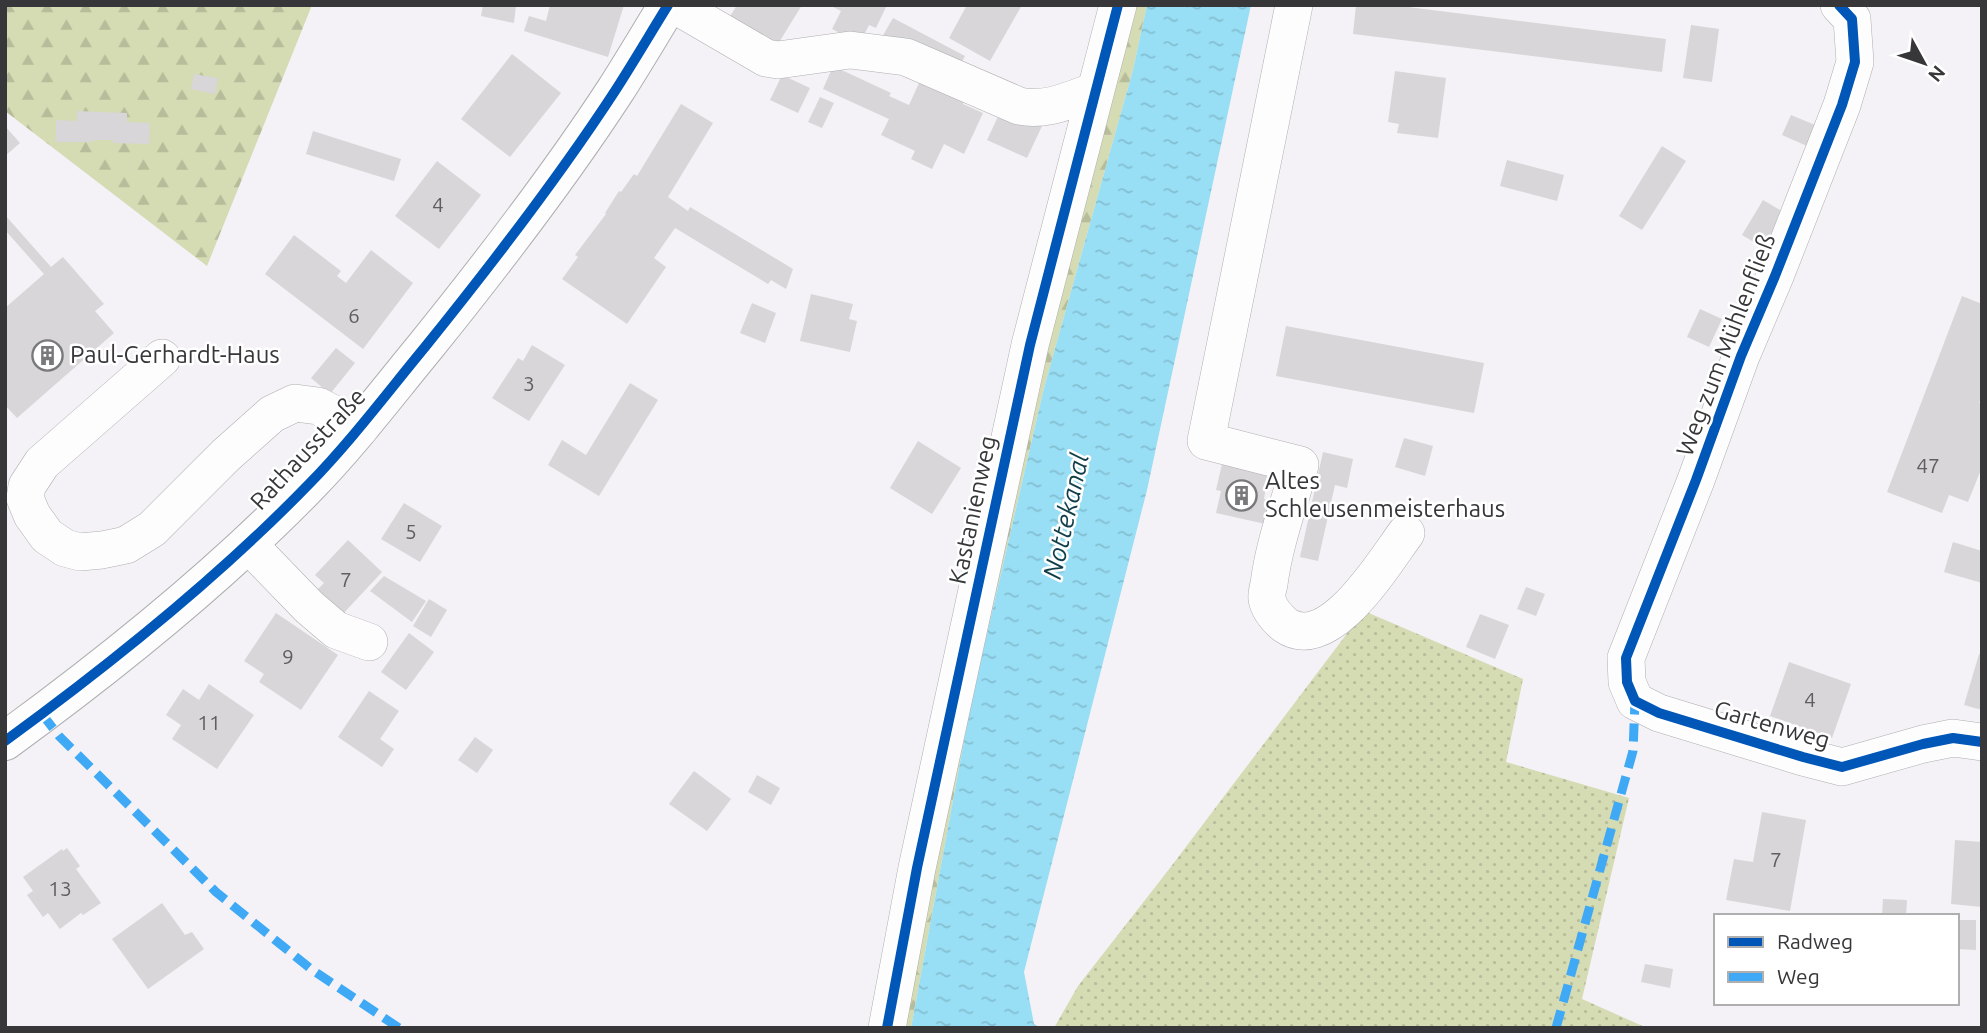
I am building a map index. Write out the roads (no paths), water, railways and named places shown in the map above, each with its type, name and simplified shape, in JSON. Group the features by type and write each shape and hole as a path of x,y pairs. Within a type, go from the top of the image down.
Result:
{"main road":[{"name":"Rathausstraße","path":"6,738 114,657 248,544 308,486 359,428 536,204 614,91 668,5"}],"street":[{"path":"675,5 766,58 778,60 850,50 906,57 1018,106 1029,108 1061,103 1095,91"},
{"name":"Kastanienweg","path":"887,1028 918,868 1030,345 1118,5"},
{"path":"1294,5 1206,441 1300,465 1270,571 1267,599 1276,618 1289,628 1307,631 1327,624 1350,608 1406,533"},
{"name":"Weg zum Mühlenfließ","path":"1635,701 1627,682 1626,658 1741,356 1843,104 1856,62 1852,19 1839,5"},
{"path":"162,358 42,463 27,486 25,498 32,515 47,536 65,548 80,552 126,545 152,528 272,414 295,403 318,406 359,428"},
{"path":"248,544 309,607 337,630 369,642"},
{"name":"Gartenweg","path":"1635,701 1659,713 1842,767 1953,738 1982,742"}],"water":[{"name":"Nottekanal","path":"1147,5 1251,5 1147,490 1024,972 1034,1024 1040,1028 911,1028 971,703 1044,388 1133,70"}],"place":[{"name":"Paul-Gerhardt-Haus","path":"47,355"},
{"name":"Altes Schleusenmeisterhaus","path":"1242,495"}]}
